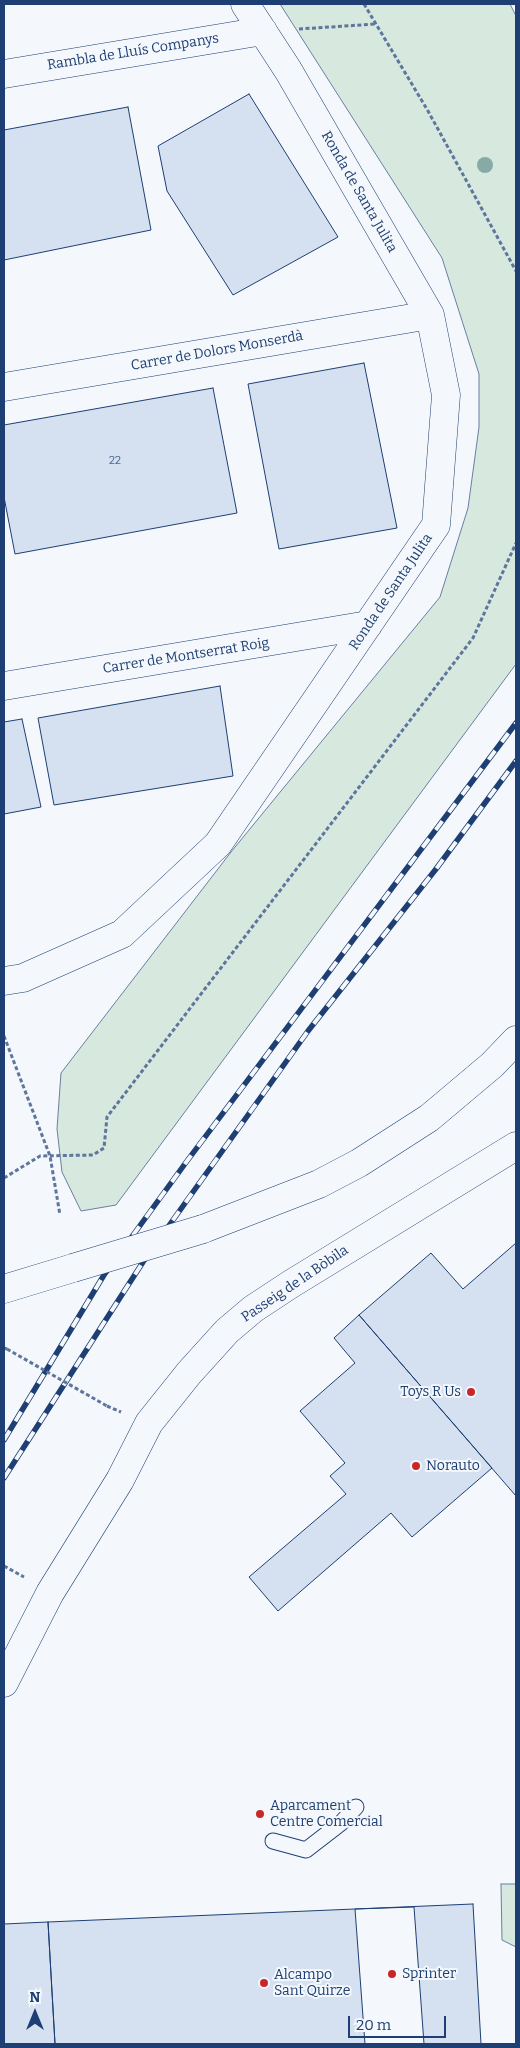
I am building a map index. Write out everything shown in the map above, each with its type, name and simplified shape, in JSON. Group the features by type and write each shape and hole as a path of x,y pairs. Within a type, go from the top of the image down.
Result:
{"street":[{"name":"Ronda de Santa Julita","path":"4,981 23,978 122,934 218,844 436,525 446,395 430,315 288,70 245,4"},
{"name":"Rambla de Lluís Companys","path":"4,74 263,31"},
{"name":"Carrer de Dolors Monserdà","path":"4,387 430,315"},
{"name":"Carrer de Montserrat Roig","path":"4,686 368,625"},
{"path":"4,1289 203,1228 311,1188 360,1163 429,1118 492,1065 516,1040"},
{"name":"Passeig de la Bòbila","path":"4,1683 50,1593 120,1480 154,1417 189,1372 227,1331 253,1309 516,1146"}],"lane":[{"path":"273,1841 306,1850 341,1823 356,1807"}],"path":[{"path":"364,4 428,111 516,271"},
{"path":"263,31 376,24"},
{"path":"4,1178 40,1156 93,1155 104,1148 107,1117 472,638 516,543"},
{"path":"4,1036 50,1156 60,1215"},
{"path":"5,1348 108,1406"},
{"path":"4,1566 25,1577"}],"shaded area":[{"path":"280,4 510,4 516,16 516,664 116,1205 81,1211 62,1172 57,1129 61,1073 231,852 440,597 468,508 479,427 479,374 442,258"},
{"path":"501,1884 516,1884 516,1947 502,1940"}],"building":[{"path":"249,94 338,237 233,295 167,191 158,146"},
{"path":"128,107 151,230 4,260 4,130"},
{"path":"364,363 397,528 279,549 248,384"},
{"path":"213,388 237,513 15,554 4,497 4,425"},
{"path":"220,686 233,776 54,805 38,718"},
{"path":"22,719 41,807 4,814 4,722"},
{"name":"Toys R Us","path":"516,1243 516,1496 359,1315 431,1253 463,1289"},
{"name":"Norauto","path":"359,1315 492,1468 412,1537 391,1513 278,1611 249,1577 346,1494 330,1476 345,1463 300,1411 355,1363 334,1338"},
{"name":"Alcampo Sant Quirze","path":"473,1904 481,2044 55,2044 48,1922"},
{"path":"414,1907 424,2044 365,2044 355,1909"},
{"path":"48,1922 55,2044 4,2044 4,1924"}],"railway":[{"path":"4,1440 104,1275 187,1161 516,723"},
{"path":"4,1478 143,1262 308,1031 436,869 516,761"}],"place":[{"name":"Toys R Us","path":"471,1392"},
{"name":"Norauto","path":"416,1466"},
{"name":"Aparcament Centre Comercial","path":"260,1814"},
{"name":"Sprinter","path":"392,1974"},
{"name":"Alcampo Sant Quirze","path":"264,1983"}]}
